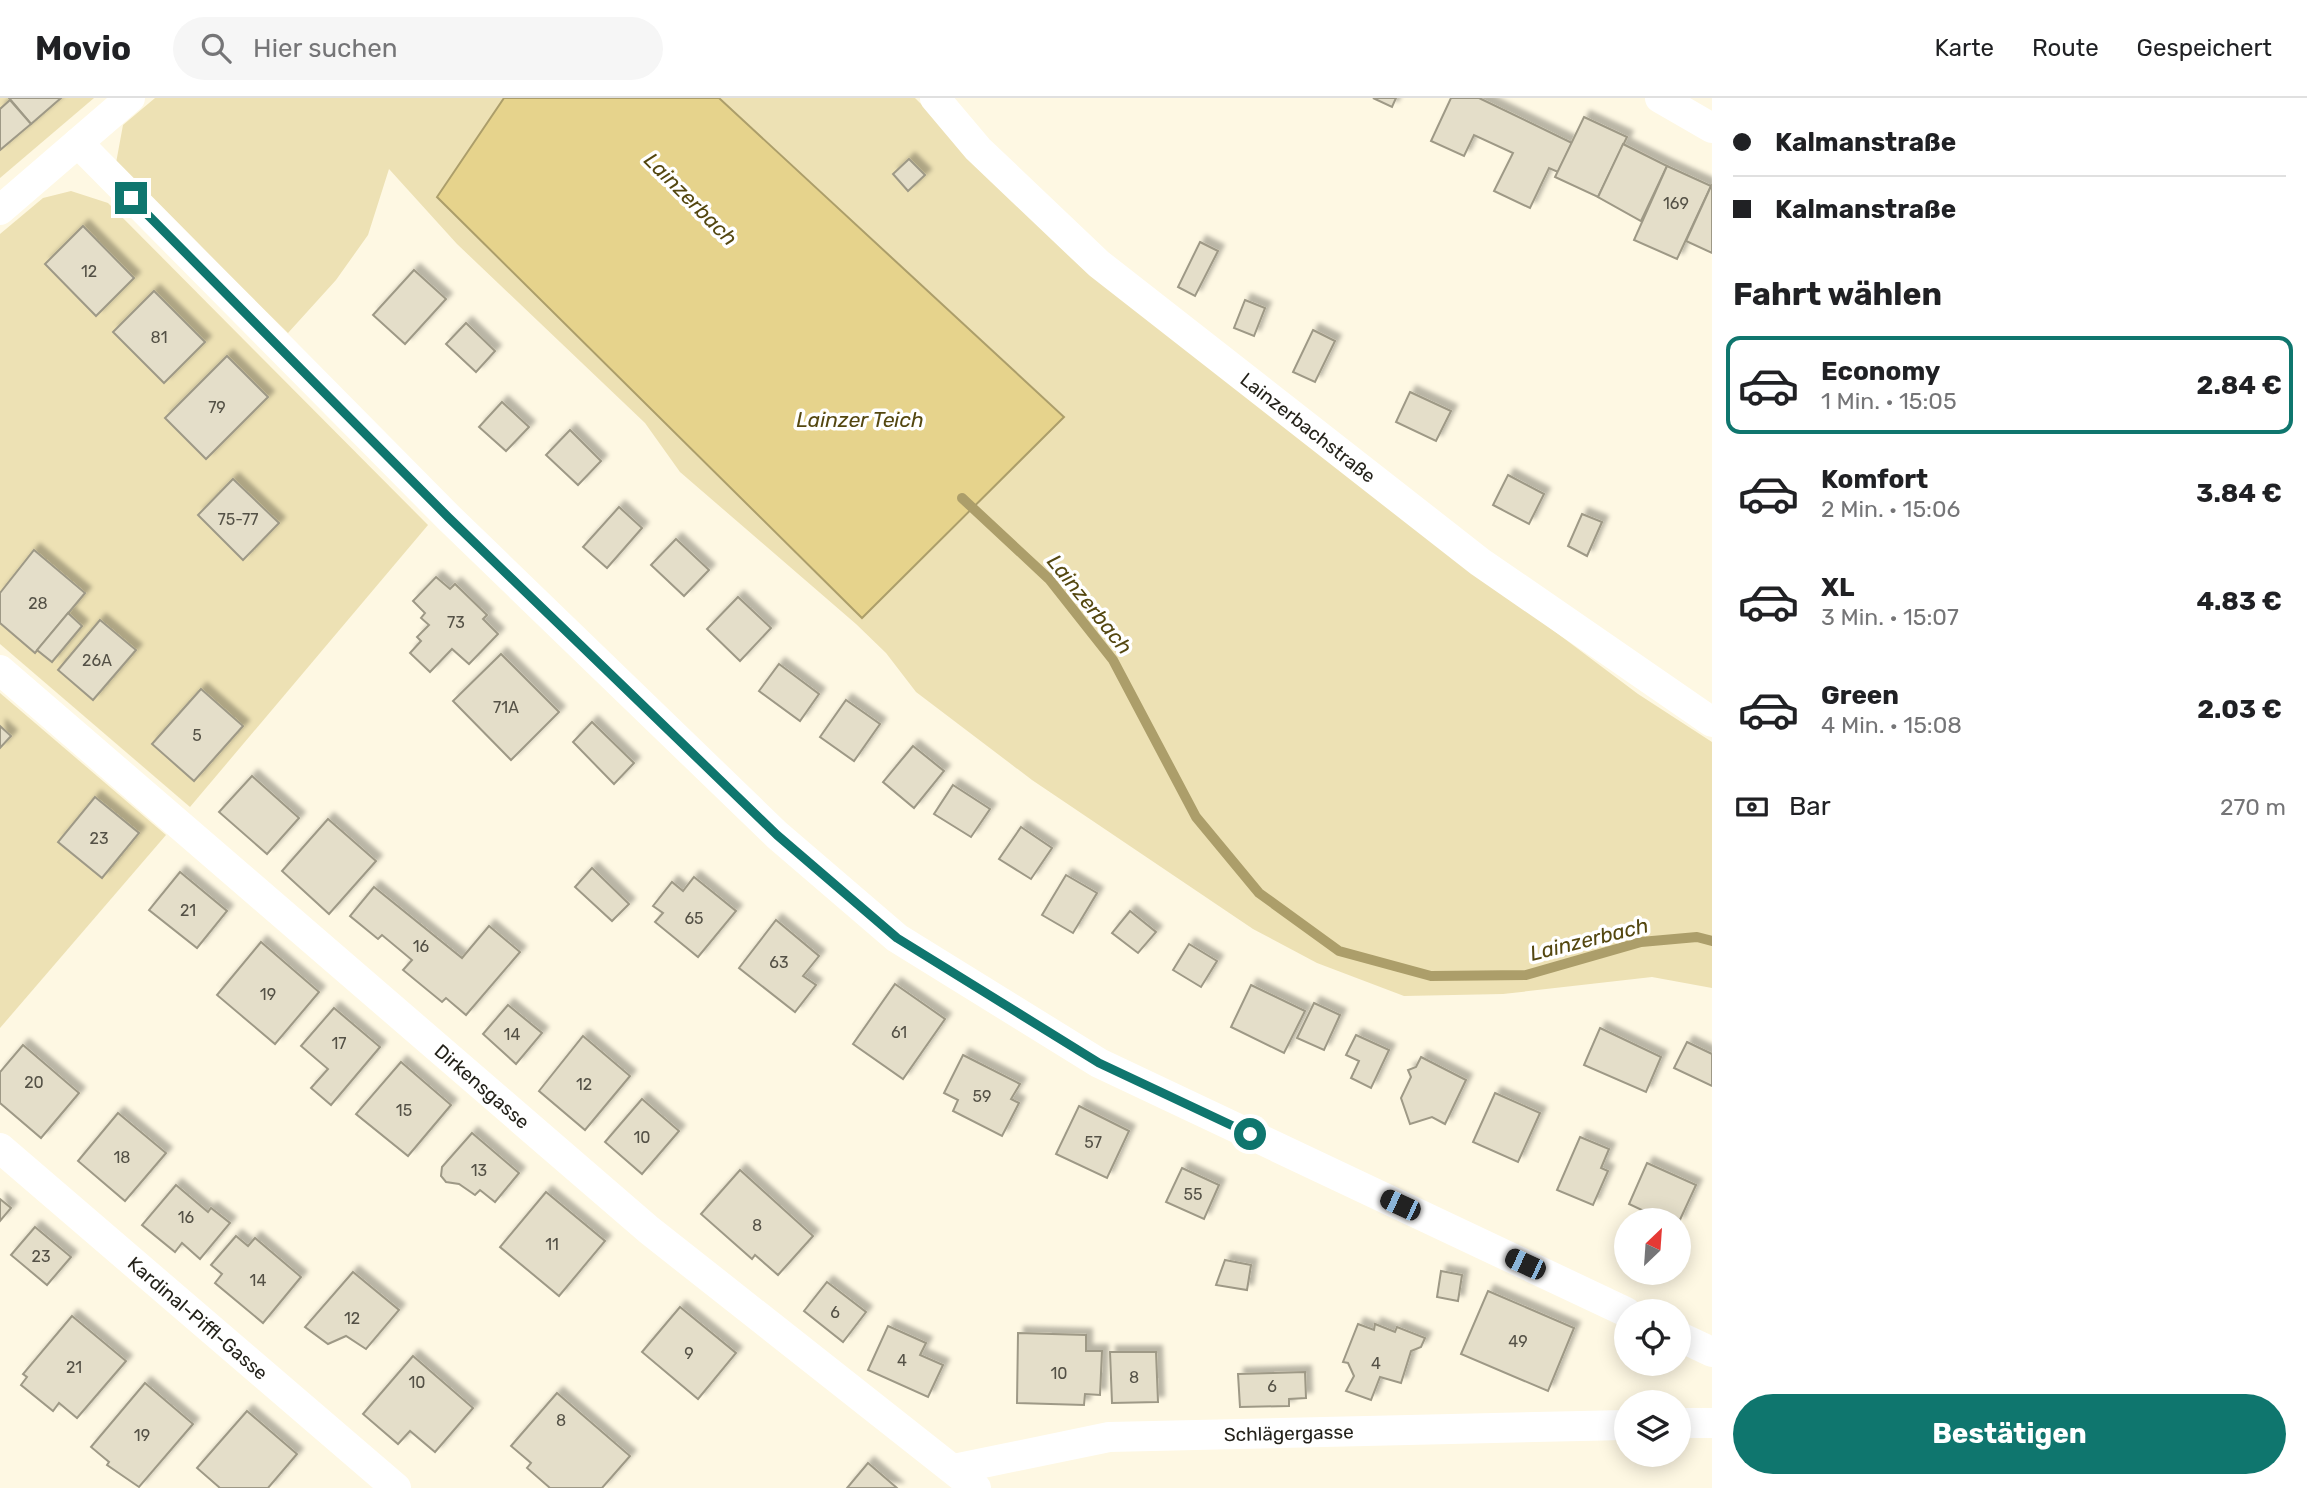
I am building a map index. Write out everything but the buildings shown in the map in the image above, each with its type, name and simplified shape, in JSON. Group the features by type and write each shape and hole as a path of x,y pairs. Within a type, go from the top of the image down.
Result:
{"street":[{"path":"0,210 130,98"},
{"name":"Lainzerbachstraße","path":"935,98 978,149 1099,264 1480,562 1712,722"},
{"path":"1660,98 1712,128"},
{"path":"78,143 449,518 777,835 897,938 1099,1063 1614,1305"},
{"name":"Dirkensgasse","path":"0,670 649,1230 965,1478"},
{"name":"Kardinal-Piffl-Gasse","path":"0,1148 396,1488"},
{"path":"1691,1342 1712,1352"},
{"path":"1691,1423 1712,1423"},
{"name":"Schlägergasse","path":"965,1478 1109,1437 1614,1425"}],"shaded area":[{"path":"0,98 94,98 0,178"},
{"path":"155,98 504,98 437,197 862,618 1064,416 719,98 915,98 1052,234 1392,509 1638,694 1712,742 1712,988 1652,977 1503,994 1404,996 1317,963 1253,929 1032,780 916,692 886,653 856,624 680,472 645,423 457,244 389,169 368,235 336,280 288,333 116,163 123,125"},
{"path":"71,191 108,203 428,525 190,807 0,644 0,234 43,198"},
{"path":"0,693 166,835 0,1028"}],"water":[{"name":"Lainzer Teich","path":"504,98 719,98 1064,417 862,618 437,197"}],"waterway":[{"name":"Lainzerbach","path":"962,498 1049,579 1113,660 1196,817 1259,893 1339,951 1431,976 1526,975 1641,942 1697,937 1712,941"}],"route":[{"path":"131,198 449,518 777,835 897,938 1099,1063 1250,1134"}]}
